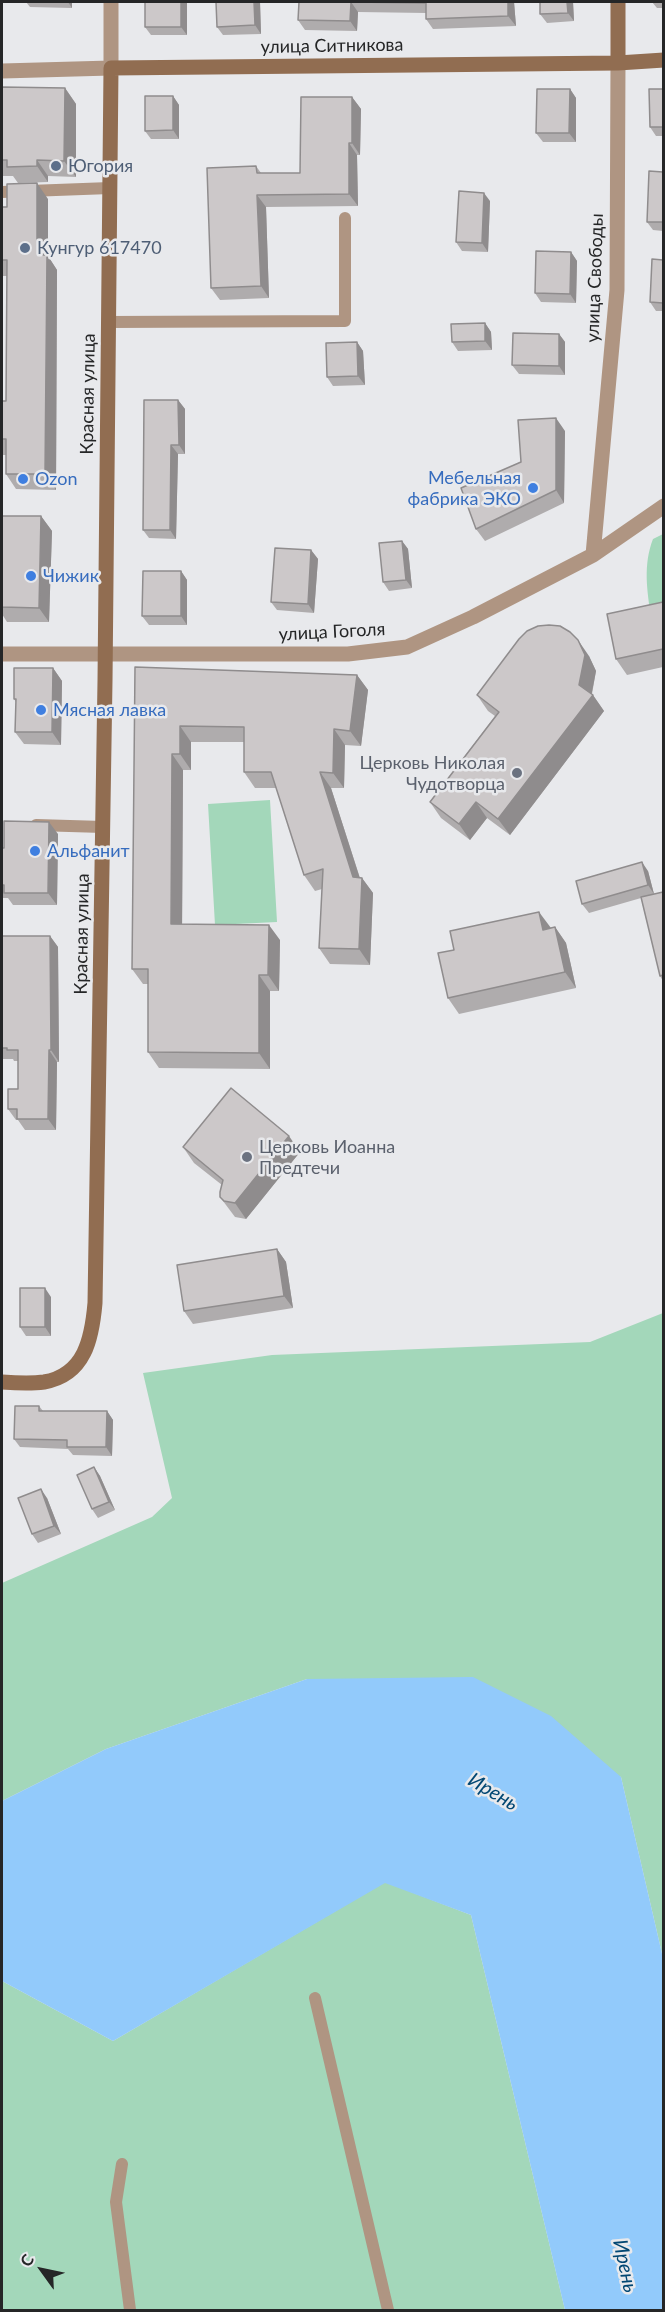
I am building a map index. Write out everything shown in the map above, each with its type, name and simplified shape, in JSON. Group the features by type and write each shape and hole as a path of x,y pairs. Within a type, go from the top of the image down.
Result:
{"main road":[{"name":"улица Свободы","path":"618,2 618,63"},
{"name":"улица Ситникова","path":"111,68 618,63 663,60"},
{"name":"Красная улица","path":"2,1382 42,1383 57,1379 71,1371 81,1361 89,1343 95,1303 103,827 111,68"}],"street":[{"name":"Красная улица","path":"111,2 111,68"},
{"name":"улица Свободы","path":"592,555 617,290 618,63"},
{"name":"улица Ситникова","path":"2,71 111,68"},
{"name":"улица Гоголя","path":"2,654 348,654 407,646 473,617 592,555 663,506"}],"lane":[{"path":"2,192 110,188"},
{"path":"108,322 345,321 345,218"},
{"path":"24,825 103,827"},
{"path":"315,1998 388,2310"},
{"path":"122,2164 116,2202 130,2310"}],"green space":[{"path":"663,534 663,615 651,617 647,587 648,558 653,539"},
{"path":"270,800 277,922 215,925 208,804"},
{"path":"663,1313 663,1958 621,1777 307,1679 106,1749 2,1801 2,1583 152,1517 172,1498 143,1373 272,1355 590,1342"},
{"path":"385,1882 471,1915 565,2310 2,2310 2,1981 113,2041"}],"water":[{"name":"Ирень","path":"473,1677 551,1716 621,1777 663,1958 663,2310 565,2310 471,1915 385,1883 113,2041 2,1981 2,1801 106,1749 307,1679"}],"building":[{"path":"145,2 181,2 181,27 145,27"},
{"path":"216,2 254,2 255,25 217,27"},
{"path":"299,2 351,2 350,21 298,20"},
{"path":"351,2 508,2 508,16 426,19 426,3"},
{"path":"540,2 567,2 568,13 540,14"},
{"path":"2,87 65,88 64,161 37,160 37,166 7,167 7,160 2,160"},
{"path":"537,89 570,89 569,133 536,133"},
{"path":"649,89 663,89 663,127 650,127"},
{"path":"145,96 173,96 173,130 145,131"},
{"path":"301,97 352,97 349,194 257,195 261,286 211,288 207,168 256,166 257,173 300,173"},
{"path":"649,171 663,172 663,222 647,222"},
{"path":"37,183 37,255 47,255 45,474 6,474 6,439 2,439 2,401 6,401 7,260 2,260 2,207 7,207 7,184"},
{"path":"459,191 484,193 482,243 456,242"},
{"path":"536,251 571,252 570,294 535,293"},
{"path":"652,259 663,260 663,303 650,302"},
{"path":"485,323 485,341 452,342 451,324"},
{"path":"513,333 559,334 559,366 512,365"},
{"path":"357,342 358,376 327,377 326,343"},
{"path":"144,400 178,400 179,445 171,445 170,530 143,530"},
{"path":"556,418 556,490 476,529 461,488 521,462 518,420"},
{"path":"2,516 41,516 39,608 2,607"},
{"path":"402,541 406,580 383,582 379,543"},
{"path":"275,548 311,550 308,604 271,602"},
{"path":"143,571 181,571 181,616 142,616"},
{"path":"663,602 663,649 616,659 607,614"},
{"name":"Церковь Николая Чудотворца","path":"538,626 560,626 578,640 585,655 579,685 593,695 498,819 476,802 459,824 430,802 499,712 477,695 527,631"},
{"path":"135,667 357,675 350,731 334,729 333,773 320,772 353,877 362,878 359,949 319,948 323,869 304,875 271,772 244,772 244,727 180,726 180,754 172,754 171,924 269,925 268,975 259,975 259,1053 148,1052 148,969 132,969"},
{"path":"14,668 53,668 52,732 15,732"},
{"path":"4,821 49,822 48,893 4,893 2,848 4,848"},
{"path":"642,862 648,885 582,904 576,881"},
{"path":"663,892 663,975 660,976 641,897"},
{"path":"539,912 543,930 555,927 565,972 448,998 438,953 454,950 450,931"},
{"path":"2,936 50,936 51,1050 49,1050 48,1119 17,1119 17,1109 8,1109 8,1089 18,1089 18,1050 2,1048"},
{"name":"Церковь Иоанна Предтечи","path":"231,1088 289,1136 235,1203 224,1201 220,1197 223,1180 183,1147"},
{"path":"277,1249 284,1296 184,1311 177,1265"},
{"path":"20,1288 45,1288 45,1327 20,1327"},
{"path":"15,1406 39,1406 39,1411 107,1411 106,1447 67,1447 67,1440 14,1439"},
{"path":"94,1467 109,1502 92,1509 77,1475"},
{"path":"41,1489 54,1526 32,1534 18,1498"}],"place":[{"name":"Югория","path":"56,166"},
{"name":"Кунгур 617470","path":"25,248"},
{"name":"Ozon","path":"23,479"},
{"name":"Мебельная фабрика ЭКО","path":"533,488"},
{"name":"Чижик","path":"31,576"},
{"name":"Мясная лавка","path":"41,710"},
{"name":"Церковь Николая Чудотворца","path":"517,773"},
{"name":"Альфанит","path":"35,851"},
{"name":"Церковь Иоанна Предтечи","path":"247,1157"}]}
